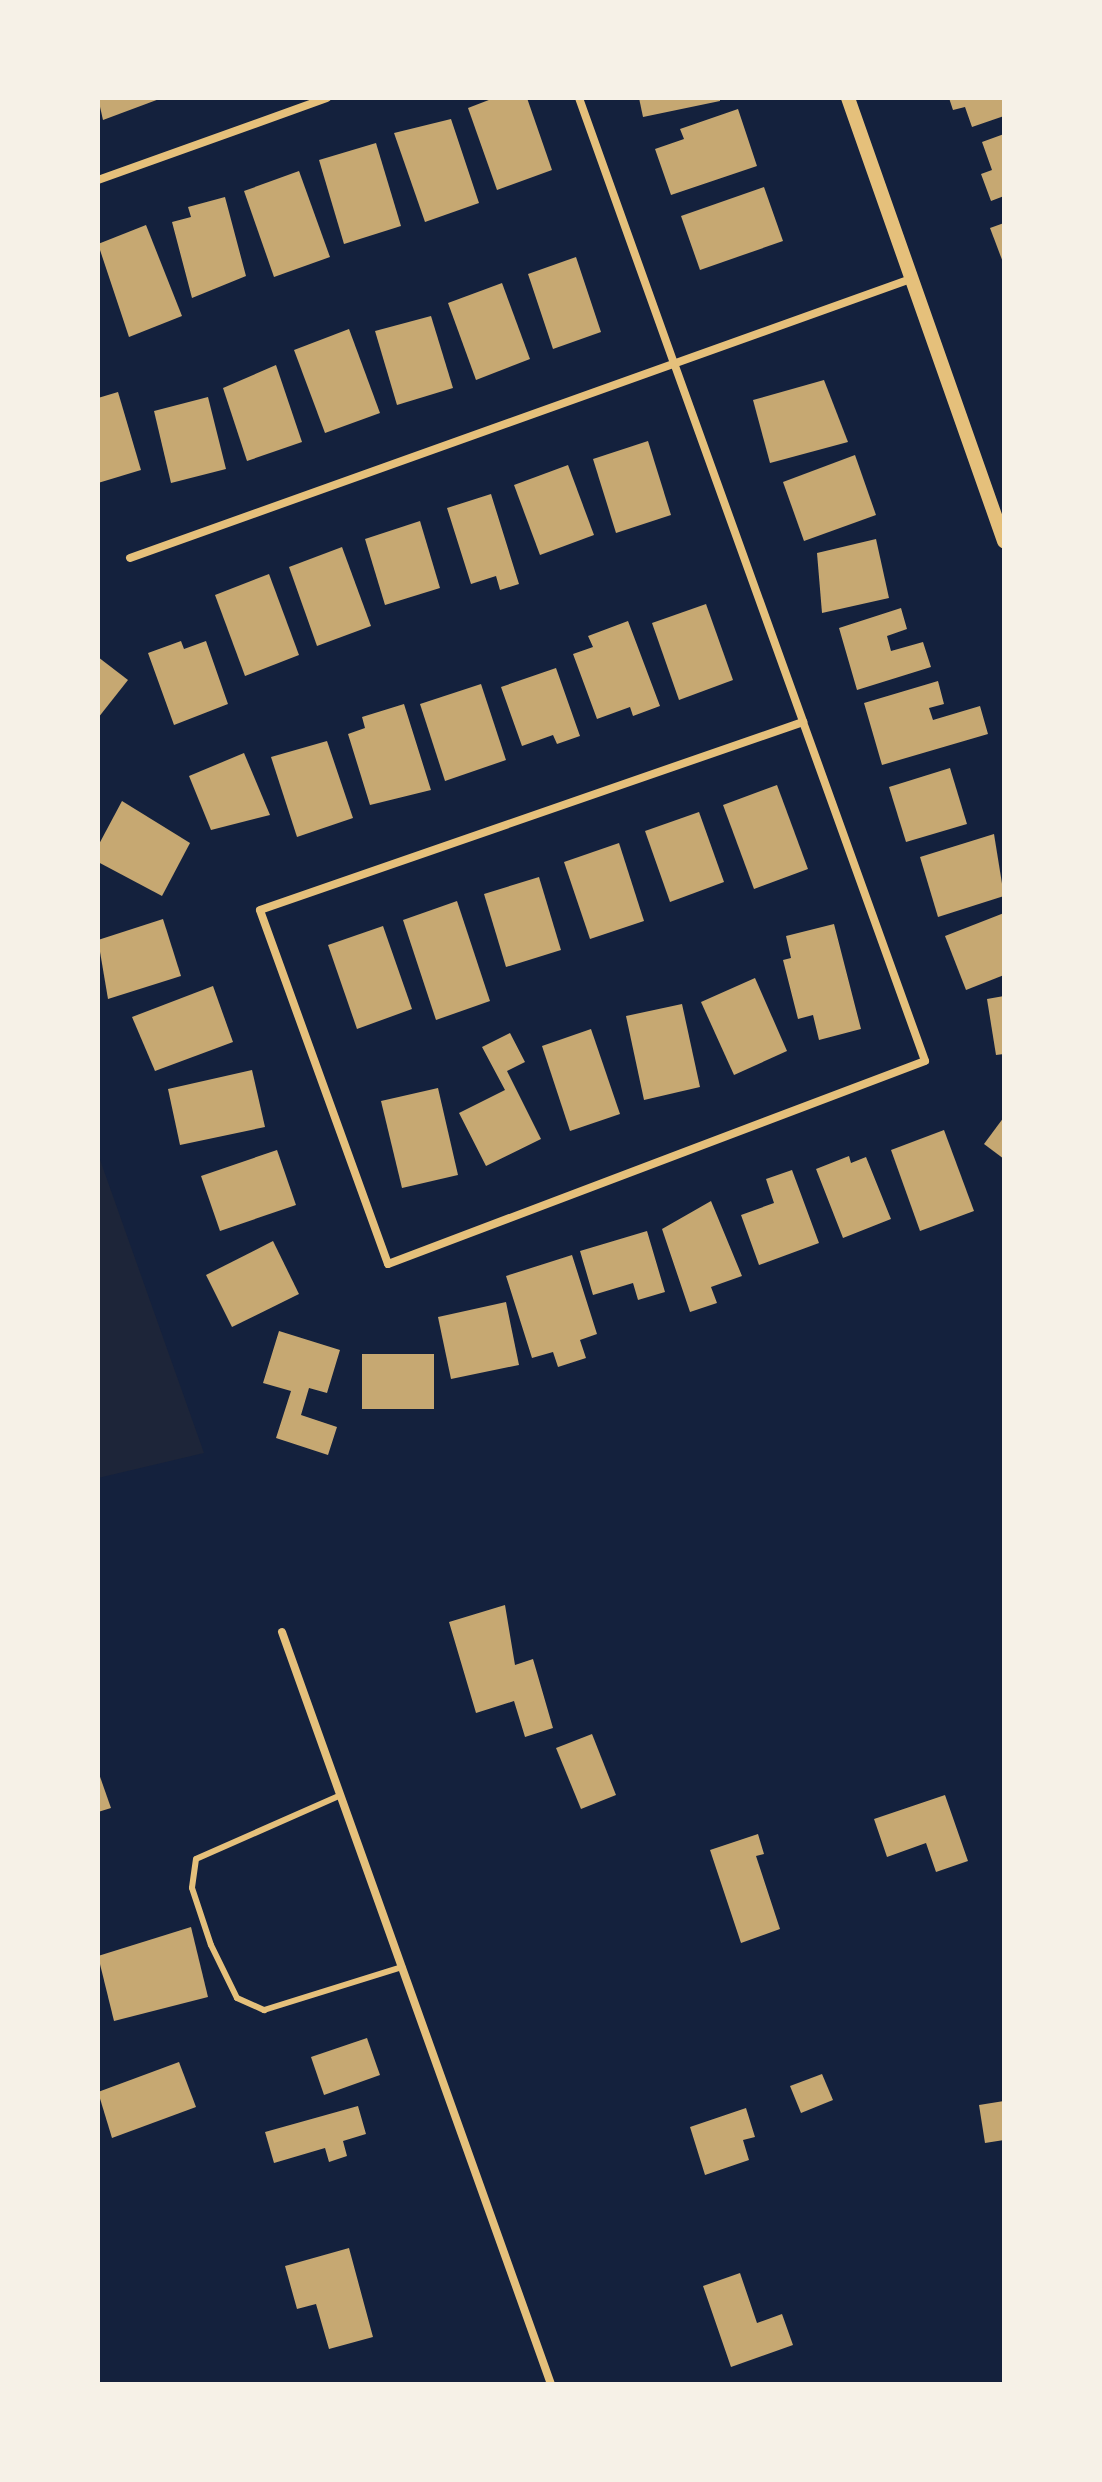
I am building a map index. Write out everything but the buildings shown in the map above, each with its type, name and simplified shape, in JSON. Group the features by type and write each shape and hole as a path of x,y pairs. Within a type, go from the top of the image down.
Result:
{"street":[{"path":"98,180 327,98"},
{"path":"579,98 925,1061 388,1264 260,910 803,722"},
{"path":"848,98 1004,541"},
{"path":"130,558 911,279"},
{"path":"282,1632 551,2384"}],"lane":[{"path":"341,1795 196,1859 192,1888 211,1945 237,1998 264,2010 402,1967"}],"shaded area":[{"path":"98,1154 204,1453 98,1478"}]}
